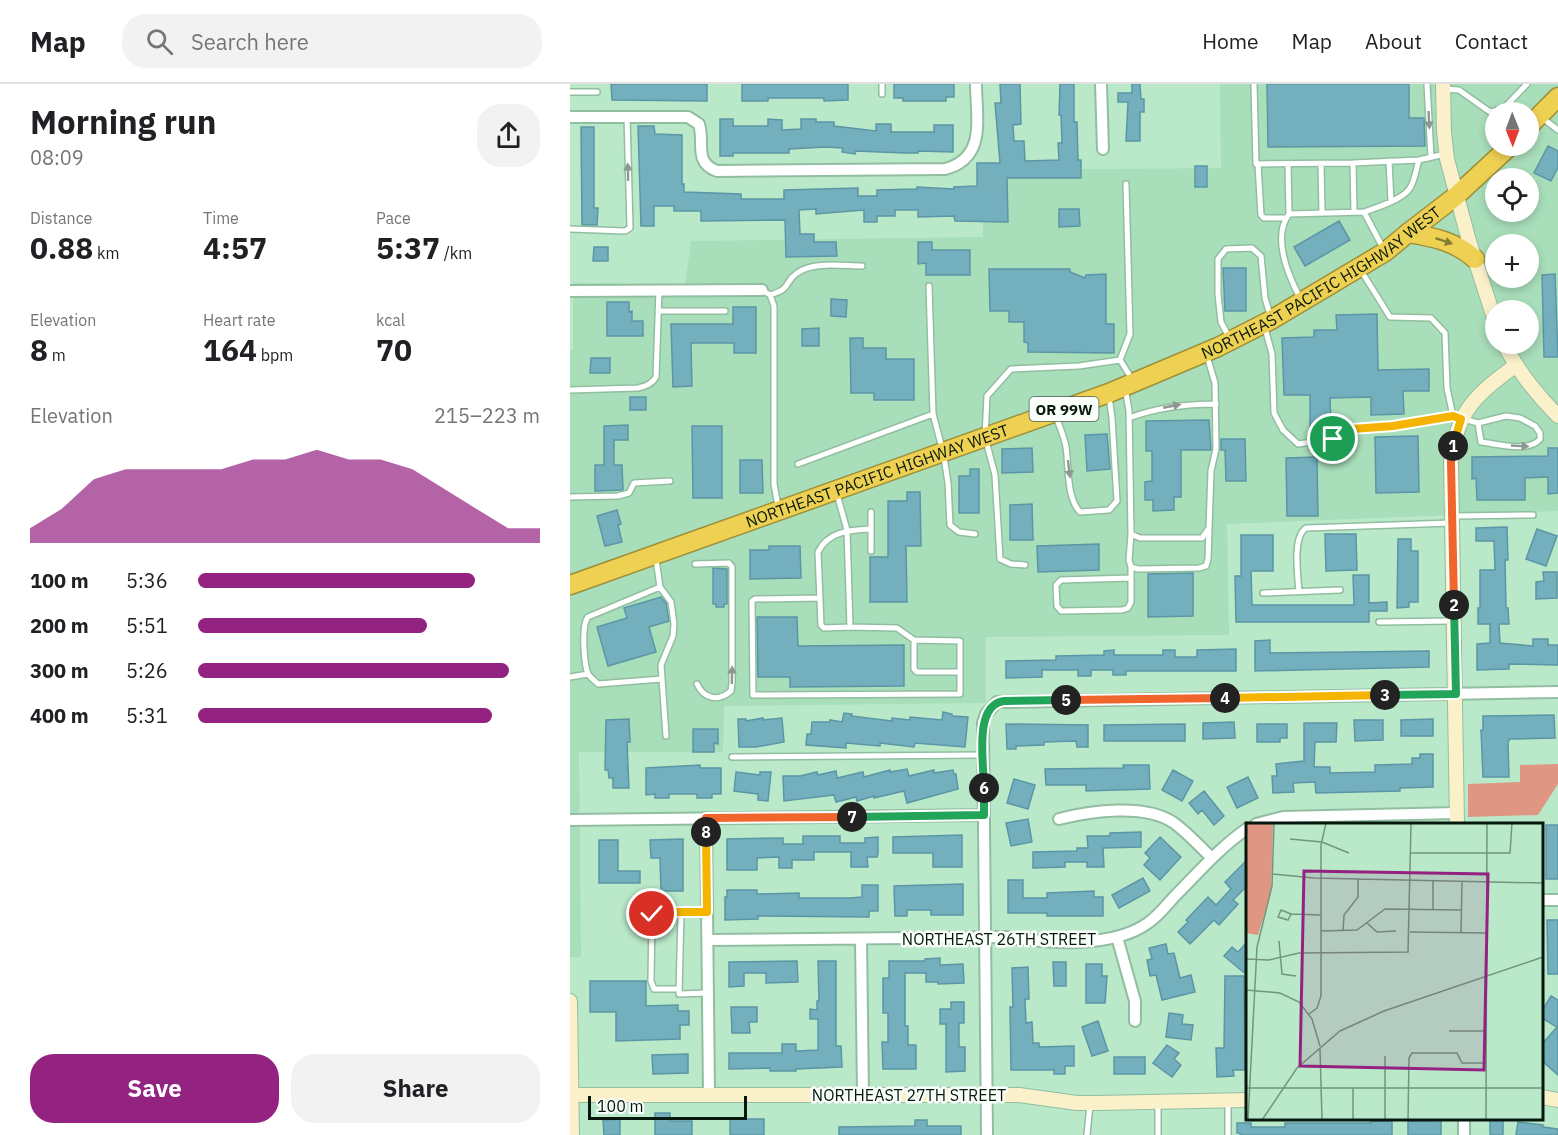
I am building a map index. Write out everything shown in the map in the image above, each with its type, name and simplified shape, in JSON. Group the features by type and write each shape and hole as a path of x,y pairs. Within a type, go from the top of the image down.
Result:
{"highway":[{"path":"1539,117 1558,96"},
{"name":"NORTHEAST PACIFIC HIGHWAY WEST","path":"570,585 1123,388 1206,352 1267,322 1385,252 1456,196 1499,156"},
{"path":"1408,233 1444,239 1464,249 1475,259"}],"street":[{"path":"570,117 681,116 696,120 701,130 702,154 705,163 709,168 717,171 945,169 957,166 968,157 977,140 976,84"},
{"path":"1101,84 1103,149"},
{"path":"1443,87 1446,154 1456,196 1488,300"},
{"path":"570,291 659,290 766,293"},
{"path":"1509,354 1515,366 1558,416"},
{"path":"1262,823 1283,816 1343,820 1457,819 1451,462 1453,441 1457,418 1480,393 1515,366"},
{"path":"987,1135 983,723 990,707 997,702 1004,701 1558,692"},
{"path":"1059,819 1085,812 1139,811 1159,815 1174,823 1212,858"},
{"path":"570,820 984,815"},
{"path":"706,818 709,1094"},
{"name":"NORTHEAST 26TH STREET","path":"708,940 986,937 1041,941 1095,941 1117,937 1134,932 1150,922 1212,858 1246,830"},
{"path":"1117,937 1135,1001 1135,1021"},
{"path":"861,939 863,1095"},
{"path":"570,1001 572,1135"},
{"name":"NORTHEAST 27TH STREET","path":"571,1095 1019,1095 1091,1103 1246,1100"},
{"path":"1543,1097 1558,1100"}],"lane":[{"path":"882,84 882,94"},
{"path":"1254,84 1256,164 1258,164 1261,215 1264,218 1364,212 1390,202 1410,190 1419,160"},
{"path":"1427,84 1431,157"},
{"path":"1443,87 1459,90 1490,112 1503,109 1527,84"},
{"path":"570,93 597,92"},
{"path":"570,230 625,231 630,228 627,116"},
{"path":"1539,124 1558,130"},
{"path":"1258,164 1419,160 1446,154"},
{"path":"1389,161 1390,202"},
{"path":"1353,163 1354,212"},
{"path":"1321,164 1322,213"},
{"path":"1288,165 1287,216 1282,223 1284,262 1302,301"},
{"path":"1126,184 1130,334 1120,360 1129,418 1131,534 1129,560 1131,567 1131,578 1131,602 1128,608 1122,610 1061,611 1057,606 1056,585 1061,580 1131,578"},
{"path":"1364,212 1385,252"},
{"path":"1231,340 1221,322 1218,259 1226,249 1252,249 1261,256 1272,354 1274,413 1283,430 1298,444 1333,439 1352,429 1457,418 1478,423 1506,416 1520,418 1536,426 1540,439 1536,445 1528,447 1481,442 1478,423"},
{"path":"779,511 774,484 774,306 766,293 785,290 794,275 812,266 862,266"},
{"path":"1359,268 1390,317 1431,318 1445,333 1447,388 1457,418"},
{"path":"929,286 933,414 944,452 950,525 960,532 975,534"},
{"path":"570,390 638,388 648,386 654,381 659,290"},
{"path":"658,311 725,310"},
{"path":"1131,567 1148,569 1206,566 1211,471 1216,449 1216,404 1215,383 1206,352"},
{"path":"1025,565 1011,564 1000,559 996,476 985,437 987,396 1011,369 1079,366 1120,360"},
{"path":"1055,412 1066,443 1072,495 1076,508 1080,512 1109,510 1117,501 1112,418 1123,388"},
{"path":"1129,418 1152,410 1183,404 1216,404"},
{"path":"798,464 933,414"},
{"path":"570,497 618,496 629,493 634,483 670,481"},
{"path":"836,490 847,530 850,627"},
{"path":"871,512 871,551"},
{"path":"1299,592 1299,537 1301,531 1306,528 1533,515"},
{"path":"1131,534 1140,538 1202,538 1209,528"},
{"path":"820,598 755,599 752,601 753,695 960,694 960,641 914,640 897,627 824,628 820,625 820,598 818,552 823,541 847,530 871,529"},
{"path":"655,555 660,587 671,602 674,624 673,636 661,665 666,736"},
{"path":"695,564 729,563 732,567 732,683 730,692 720,698 712,698 705,696 697,684"},
{"path":"660,587 588,617 584,622 583,633 588,674 598,684 662,679"},
{"path":"1263,593 1340,590"},
{"path":"1378,622 1454,621"},
{"path":"914,640 917,672 960,672"},
{"path":"570,677 588,674"},
{"path":"732,757 984,755"},
{"path":"707,912 654,912 652,914 651,981 654,989 708,993"},
{"path":"679,991 681,912"},
{"path":"1228,1100 1228,1135"},
{"path":"1158,1102 1158,1135"},
{"path":"1087,1135 1091,1103"}],"shaded area":[{"path":"1220,84 1558,84 1558,511 1227,524 1229,635 986,637 986,703 724,706 723,752 579,752 581,957 570,957 570,350 573,350 573,283 685,284 691,241 983,237 984,170 1221,168"},
{"path":"1558,764 1558,784 1538,815 1468,817 1468,784 1520,782 1520,765"}],"building":[{"path":"611,84 707,84 707,101 612,100"},
{"path":"742,84 848,84 848,100 768,98 768,101 742,101"},
{"path":"894,84 954,84 954,97 946,97 946,101 903,101 903,98 894,98"},
{"path":"1000,84 1020,84 1021,124 1013,125 1014,141 1024,141 1025,161 1059,160 1058,143 1062,143 1061,115 1059,115 1060,84 1074,84 1074,122 1077,122 1078,160 1081,160 1081,178 1007,178 1008,222 955,221 954,216 918,217 918,210 895,210 895,216 877,216 877,222 864,222 864,210 816,214 816,209 799,210 800,234 814,234 814,242 836,242 837,256 786,257 785,220 701,221 701,211 674,211 674,206 654,206 654,226 641,226 638,126 654,126 655,134 682,135 684,192 741,194 741,199 784,199 784,190 858,188 858,196 877,196 877,190 917,189 917,187 954,189 954,187 977,186 977,163 1000,163 995,103 1001,103"},
{"path":"1132,84 1140,84 1141,99 1144,99 1144,112 1140,112 1140,141 1126,141 1128,102 1118,102 1118,93 1132,93"},
{"path":"1267,84 1409,84 1409,118 1424,118 1425,146 1268,147"},
{"path":"720,119 733,119 733,126 768,126 768,119 782,120 782,130 801,129 801,119 816,119 816,122 834,122 834,126 876,131 876,124 891,124 891,132 934,132 934,125 953,125 953,152 856,151 855,154 842,152 843,148 825,147 789,149 789,153 733,153 733,156 720,156"},
{"path":"581,127 594,127 594,208 598,208 597,225 582,225"},
{"path":"1548,146 1558,151 1558,167 1551,181 1539,175 1539,168 1537,168"},
{"path":"1195,166 1207,166 1207,187 1195,187"},
{"path":"1059,209 1079,209 1080,226 1059,227"},
{"path":"1339,221 1350,240 1305,266 1294,247"},
{"path":"918,242 932,242 932,250 970,250 970,275 926,275 926,263 918,264"},
{"path":"594,247 608,247 608,261 593,261"},
{"path":"1223,268 1246,268 1246,311 1225,311"},
{"path":"989,269 1070,269 1070,272 1085,278 1086,275 1106,274 1106,324 1114,324 1114,353 1028,352 1028,343 1024,342 1024,322 1009,322 1009,311 990,311"},
{"path":"1555,274 1558,357 1544,357 1542,275"},
{"path":"831,299 847,300 846,317 831,316"},
{"path":"607,302 629,302 632,321 643,321 643,336 607,336"},
{"path":"733,307 756,307 756,353 734,353 734,343 691,343 692,386 673,387 671,324 733,324"},
{"path":"1377,314 1378,370 1429,369 1429,391 1403,391 1404,414 1371,415 1371,397 1330,398 1331,427 1310,427 1310,395 1284,395 1282,338 1314,337 1314,330 1337,330 1336,315"},
{"path":"819,328 819,346 802,346 802,329"},
{"path":"850,338 863,338 863,348 886,348 886,359 914,359 914,400 874,400 874,393 851,393"},
{"path":"591,358 610,358 610,373 590,373"},
{"path":"630,397 646,397 646,410 630,410"},
{"path":"1209,420 1211,450 1181,450 1181,497 1174,497 1174,510 1153,511 1153,500 1145,500 1145,482 1152,481 1152,451 1146,451 1146,421"},
{"path":"628,425 628,440 614,440 614,465 622,465 623,490 595,491 595,465 604,465 604,426"},
{"path":"692,426 722,426 722,498 693,498"},
{"path":"1107,434 1110,469 1087,471 1085,435"},
{"path":"1418,436 1419,492 1376,493 1375,437"},
{"path":"1221,439 1245,439 1246,481 1226,481 1225,450 1221,450"},
{"path":"1032,448 1033,472 1002,473 1002,449"},
{"path":"1548,448 1558,448 1558,493 1548,494 1548,477 1525,478 1525,500 1477,500 1476,478 1472,479 1472,457 1548,456"},
{"path":"1317,457 1318,516 1287,516 1286,458"},
{"path":"740,460 762,460 763,493 740,493"},
{"path":"970,469 979,469 979,513 959,513 959,476 970,476"},
{"path":"907,492 920,492 921,546 906,546 907,602 870,602 870,557 888,557 888,501 907,501"},
{"path":"1032,504 1033,540 1010,540 1010,505"},
{"path":"617,510 622,542 605,546 597,516"},
{"path":"1507,527 1508,560 1505,560 1506,608 1508,608 1509,624 1499,624 1500,643 1533,646 1533,639 1548,639 1548,645 1558,645 1558,665 1509,664 1509,669 1477,670 1477,644 1490,643 1490,624 1478,624 1480,570 1495,570 1494,541 1476,541 1476,528"},
{"path":"1537,529 1557,536 1546,566 1526,559"},
{"path":"1325,534 1356,534 1357,570 1326,571"},
{"path":"1241,535 1273,535 1273,571 1251,571 1252,605 1354,605 1353,575 1369,575 1369,603 1387,602 1387,611 1369,611 1369,622 1236,622 1235,576 1241,576"},
{"path":"1398,539 1411,539 1411,551 1418,551 1418,602 1409,602 1409,607 1397,608"},
{"path":"1099,544 1099,570 1038,572 1037,546"},
{"path":"769,546 800,546 801,578 750,579 750,550 769,550"},
{"path":"713,568 727,569 727,604 724,604 724,607 716,607 716,604 713,604"},
{"path":"1543,572 1557,572 1557,598 1536,599 1536,582 1544,581"},
{"path":"1193,573 1193,616 1148,617 1148,574"},
{"path":"661,597 666,603 669,621 649,627 656,652 608,666 597,627 627,618 624,608"},
{"path":"757,617 797,617 798,646 904,645 904,686 790,687 790,677 758,677"},
{"path":"1270,640 1270,653 1429,651 1429,667 1255,671 1255,641"},
{"path":"1236,649 1236,671 1126,671 1126,675 1113,675 1113,670 1091,670 1091,676 1078,676 1078,670 1042,670 1042,677 1006,678 1006,661 1056,660 1056,656 1104,655 1104,651 1114,650 1114,655 1163,655 1163,650 1175,650 1175,657 1197,657 1197,650"},
{"path":"943,712 952,714 952,716 968,717 965,747 915,743 914,747 880,743 880,746 846,743 846,748 806,745 807,734 811,734 812,722 830,722 830,720 842,722 844,713 852,714 851,716 892,721 892,718 910,720 910,717 942,720"},
{"path":"1554,715 1555,738 1510,739 1508,742 1509,777 1483,777 1481,730 1483,730 1483,716"},
{"path":"763,718 763,720 782,718 784,742 756,747 739,747 738,719 746,719 746,721"},
{"path":"629,719 630,742 627,742 629,788 613,788 613,778 609,778 608,770 605,770 606,720"},
{"path":"1433,719 1433,736 1401,736 1401,720"},
{"path":"1354,720 1383,720 1383,740 1355,741"},
{"path":"1234,722 1235,738 1203,739 1203,723"},
{"path":"1304,723 1337,723 1336,742 1315,742 1314,767 1330,767 1330,773 1375,772 1375,765 1412,764 1412,758 1420,758 1420,754 1433,754 1433,787 1400,788 1400,791 1316,793 1315,782 1293,783 1294,792 1273,793 1272,776 1277,776 1276,764 1304,761"},
{"path":"1006,724 1088,725 1088,747 1077,747 1076,741 1044,742 1044,745 1016,746 1016,749 1007,749"},
{"path":"1185,724 1185,741 1104,741 1104,725"},
{"path":"1257,724 1287,724 1287,738 1280,738 1280,742 1257,742"},
{"path":"693,729 718,729 718,744 714,743 714,752 693,752"},
{"path":"700,765 700,768 721,768 721,794 712,794 712,798 697,798 697,794 669,794 669,798 655,798 655,794 646,795 646,768"},
{"path":"1123,765 1149,765 1150,789 1086,791 1086,785 1046,785 1045,769 1124,768"},
{"path":"907,769 909,776 934,770 934,773 953,770 956,774 958,789 907,803 904,791 857,801 856,797 836,802 834,795 784,801 783,776 800,776 817,772 818,775 836,771 837,778 863,772 864,777 890,770 890,772"},
{"path":"1173,770 1193,781 1182,801 1162,790"},
{"path":"736,772 760,775 760,772 771,772 768,801 758,800 758,794 734,791"},
{"path":"1248,777 1258,798 1237,808 1227,787"},
{"path":"1014,779 1035,785 1028,809 1007,803"},
{"path":"1204,791 1224,816 1214,825 1202,810 1198,814 1189,803"},
{"path":"1028,819 1032,842 1011,846 1006,823"},
{"path":"1546,825 1558,825 1558,879 1546,879"},
{"path":"1141,832 1141,847 1103,848 1104,867 1087,867 1087,862 1065,862 1065,867 1033,868 1033,852 1077,851 1077,848 1088,848 1087,836"},
{"path":"962,835 962,867 933,867 933,853 893,853 893,837"},
{"path":"803,836 840,836 840,843 865,843 865,838 878,837 878,854 877,857 867,857 868,867 851,867 851,852 814,852 814,860 792,860 792,868 779,868 779,857 757,858 757,870 727,870 727,839 783,838 783,844 803,844"},
{"path":"1160,837 1181,857 1160,880 1144,865 1150,858 1145,853"},
{"path":"683,839 683,891 661,891 660,858 651,858 650,840"},
{"path":"599,840 618,840 618,871 640,871 640,883 599,883"},
{"path":"1246,861 1246,887 1233,900 1238,904 1219,925 1214,920 1190,944 1178,932 1208,897 1216,905 1231,889 1225,882"},
{"path":"1143,878 1150,891 1119,908 1112,895"},
{"path":"1008,880 1023,880 1023,898 1047,898 1047,893 1094,891 1094,897 1103,897 1103,916 1008,913"},
{"path":"963,884 963,915 931,915 931,910 907,910 907,916 895,916 894,886"},
{"path":"862,885 878,885 878,911 869,911 869,917 758,916 758,919 725,920 727,890 757,890 757,894 799,893 799,898 850,898 862,897"},
{"path":"1547,920 1558,920 1558,974 1548,974"},
{"path":"1246,943 1246,974 1224,956 1232,947 1238,952"},
{"path":"1166,944 1168,954 1174,953 1180,978 1191,975 1195,992 1162,1000 1156,975 1150,976 1147,960 1152,959 1149,948"},
{"path":"940,958 940,965 963,964 964,983 926,982 926,973 905,973 905,1026 908,1026 908,1045 916,1045 916,1069 883,1069 882,1042 888,1042 888,1013 883,1013 883,978 889,978 889,961 925,961 925,959"},
{"path":"797,961 798,982 766,983 766,973 744,973 744,986 729,987 729,962"},
{"path":"818,961 836,961 836,1046 841,1046 842,1067 796,1069 796,1071 770,1071 770,1068 729,1069 729,1053 782,1053 782,1044 796,1044 796,1051 818,1050 818,1019 810,1019 810,1009 817,1010 817,1001 819,1001"},
{"path":"1053,962 1066,962 1066,986 1054,986"},
{"path":"1086,964 1102,964 1102,976 1107,976 1105,1003 1086,1003"},
{"path":"1028,967 1029,999 1025,999 1026,1023 1032,1022 1033,1043 1039,1043 1039,1047 1074,1046 1074,1066 1065,1066 1065,1074 1054,1074 1054,1070 1011,1070 1012,968"},
{"path":"1225,976 1244,976 1245,1070 1233,1070 1234,1076 1217,1077 1216,1048 1224,1048"},
{"path":"590,981 646,981 646,1006 678,1005 678,1011 689,1011 689,1025 680,1025 680,1039 616,1041 616,1012 590,1012"},
{"path":"1551,996 1558,1000 1558,1075 1543,1062 1543,1043 1557,1027 1543,1019 1543,1009"},
{"path":"951,1002 964,1002 964,1023 959,1023 959,1047 965,1047 965,1071 946,1072 946,1024 940,1024 940,1009 951,1009"},
{"path":"731,1007 757,1007 757,1022 749,1022 750,1033 732,1033"},
{"path":"1169,1013 1183,1015 1182,1024 1193,1025 1191,1040 1166,1037"},
{"path":"1098,1021 1108,1051 1092,1056 1082,1027"},
{"path":"1167,1045 1179,1053 1174,1059 1181,1065 1172,1077 1153,1063"},
{"path":"688,1054 688,1073 653,1074 652,1055"},
{"path":"1114,1057 1145,1057 1145,1074 1114,1074"},
{"path":"655,1113 670,1113 670,1121 692,1121 692,1135 655,1135"},
{"path":"620,1119 620,1135 604,1135 603,1120"},
{"path":"730,1119 764,1119 764,1135 730,1135"},
{"path":"915,1120 927,1120 927,1126 961,1126 961,1135 839,1135 839,1127 915,1126"},
{"path":"1441,1120 1441,1135 1408,1135 1408,1121"},
{"path":"1490,1120 1503,1120 1503,1135 1490,1135"},
{"path":"1371,1121 1392,1121 1392,1135 1240,1135 1237,1133 1237,1123 1251,1123 1251,1127 1285,1127 1285,1123 1371,1123"},
{"path":"1518,1122 1558,1129 1558,1135 1516,1135"}],"route":[{"path":"652,914 654,912 707,912 706,818 984,815 983,723 990,707 997,702 1456,694 1451,462 1453,441 1461,419 1453,416 1393,426 1352,429 1333,439"}]}
